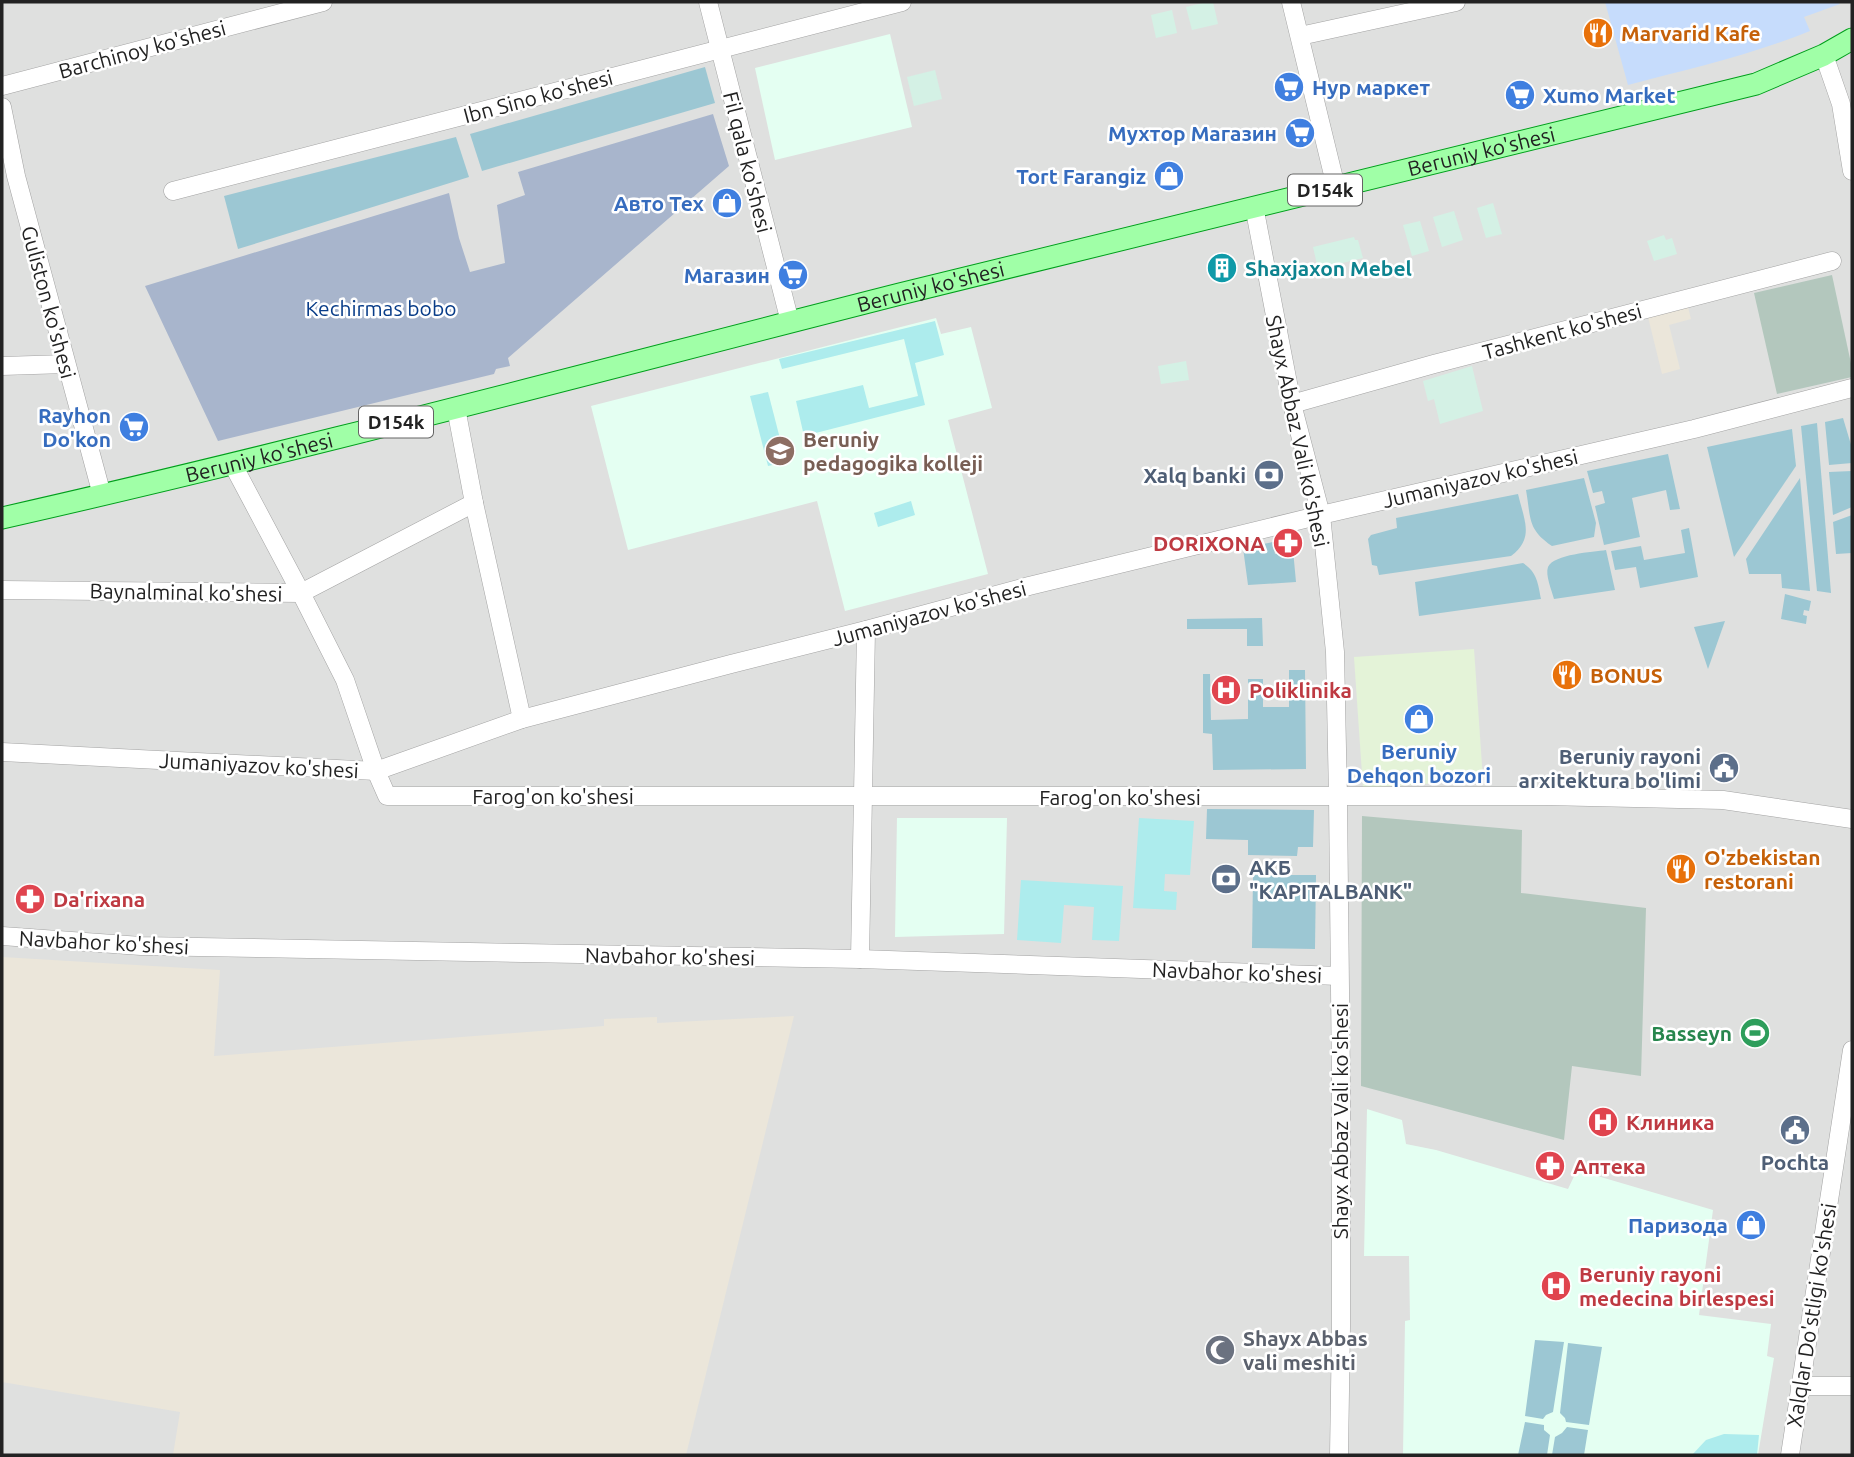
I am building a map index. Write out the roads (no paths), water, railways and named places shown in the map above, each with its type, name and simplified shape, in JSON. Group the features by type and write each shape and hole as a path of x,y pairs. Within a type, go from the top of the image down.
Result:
{"main road":[{"name":"Beruniy ko'shesi","path":"2,518 456,408 1254,206 1756,84 1824,55 1852,39"}],"street":[{"name":"Barchinoy ko'shesi","path":"2,86 323,2"},
{"name":"Fil qala ko'shesi","path":"708,2 790,322"},
{"name":"Ibn Sino ko'shesi","path":"173,191 902,2"},
{"path":"1292,2 1336,187"},
{"path":"1300,36 1456,2"},
{"path":"1824,55 1841,104 1852,171"},
{"name":"Guliston ko'shesi","path":"2,107 9,176 66,364 102,495"},
{"name":"Shayx Abbaz Vali ko'shesi","path":"1254,206 1292,404 1321,515 1335,652 1341,1327 1339,1455"},
{"name":"Tashkent ko'shesi","path":"1292,404 1434,364 1832,261"},
{"path":"2,366 66,364"},
{"name":"Jumaniyazov ko'shesi","path":"2,752 376,771 522,719 731,663 1029,586 1694,429 1852,388"},
{"path":"456,408 474,503 522,719"},
{"path":"232,463 345,680 376,771"},
{"name":"Baynalminal ko'shesi","path":"2,590 301,593 474,503"},
{"path":"860,959 866,630"},
{"name":"Farog'on ko'shesi","path":"376,771 387,796 1545,796 1723,800 1852,819"},
{"name":"Navbahor ko'shesi","path":"2,936 141,946 860,959 1339,975"},
{"name":"Xalqlar Do'stligi ko'shesi","path":"1790,1455 1852,1050"},
{"path":"1800,1386 1852,1386"}],"place":[{"name":"Marvarid Kafe","path":"1598,33"},
{"name":"Нур маркет","path":"1289,87"},
{"name":"Xumo Market","path":"1520,95"},
{"name":"Мухтор Магазин","path":"1300,133"},
{"name":"Tort Farangiz","path":"1169,176"},
{"name":"Авто Тех","path":"727,203"},
{"name":"Shaxjaxon Mebel","path":"1222,268"},
{"name":"Магазин","path":"793,275"},
{"name":"Rayhon Do'kon","path":"134,427"},
{"name":"Beruniy pedagogika kolleji","path":"780,451"},
{"name":"Xalq banki","path":"1269,475"},
{"name":"DORIXONA","path":"1288,543"},
{"name":"BONUS","path":"1567,675"},
{"name":"Poliklinika","path":"1226,690"},
{"name":"Beruniy Dehqon bozori","path":"1419,719"},
{"name":"Beruniy rayoni arxitektura bo'limi","path":"1724,768"},
{"name":"O'zbekistan restorani","path":"1681,869"},
{"name":"АКБ \"KAPITALBANK\"","path":"1226,879"},
{"name":"Da'rixana","path":"30,899"},
{"name":"Basseyn","path":"1755,1033"},
{"name":"Клиника","path":"1603,1122"},
{"name":"Pochta","path":"1795,1130"},
{"name":"Аптека","path":"1550,1166"},
{"name":"Паризода","path":"1751,1225"},
{"name":"Beruniy rayoni medecina birlespesi","path":"1556,1286"},
{"name":"Shayx Abbas vali meshiti","path":"1220,1350"}],"park label":[{"name":"Kechirmas bobo","path":"381,308"}]}
